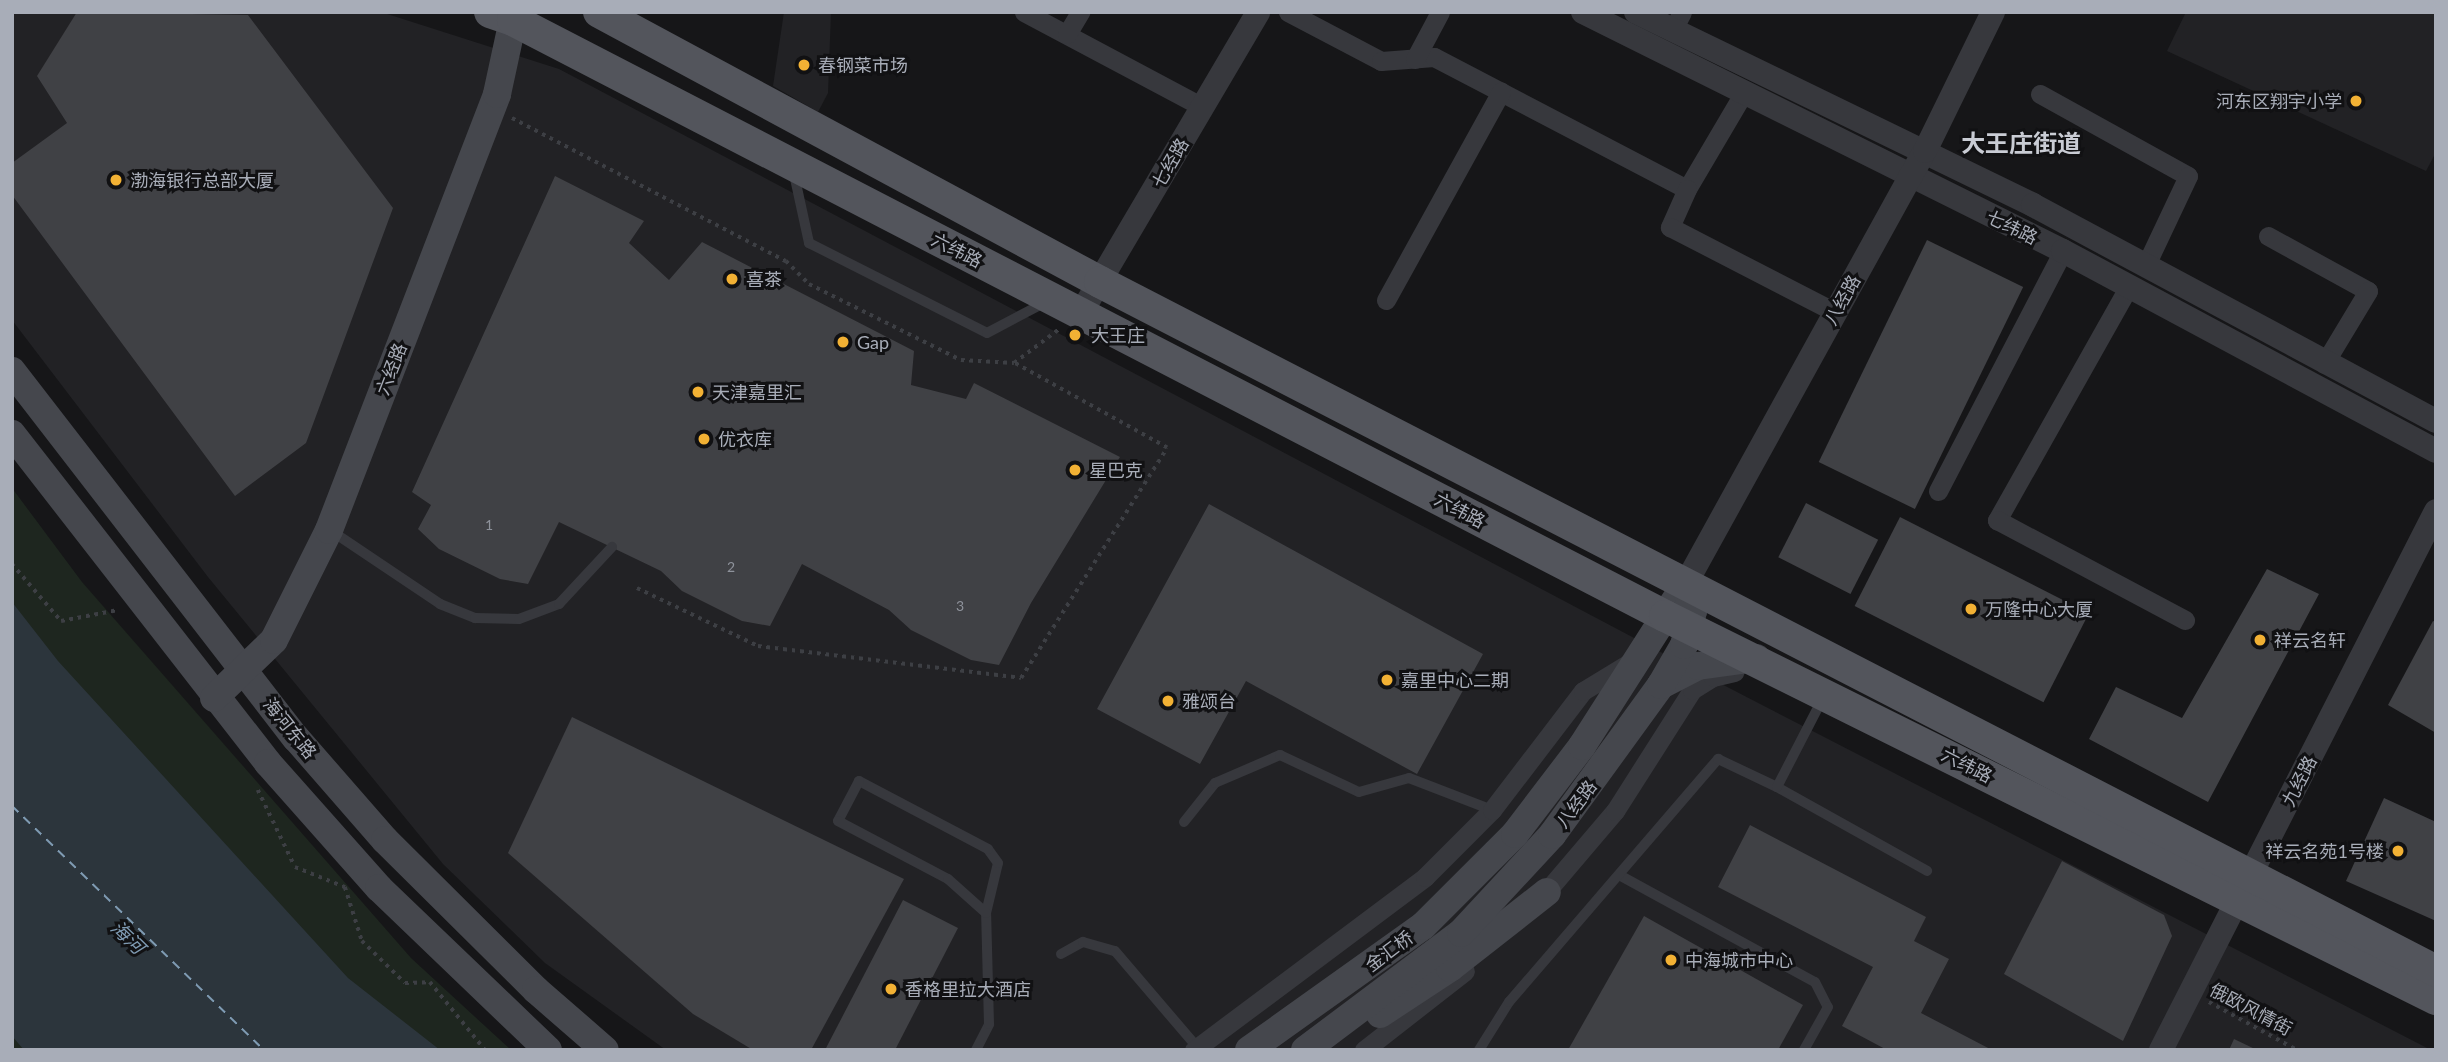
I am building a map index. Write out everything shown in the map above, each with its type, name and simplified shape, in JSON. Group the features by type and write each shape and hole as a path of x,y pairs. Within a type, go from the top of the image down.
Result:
{"main road":[{"name":"六纬路","path":"598,12 1100,282 2436,971"},
{"name":"六纬路","path":"506,15 793,167 1081,313 1678,623 1795,677 2239,903 2436,999"},
{"name":"六经路","path":"214,698 246,671 274,640 329,530 492,107 506,15"},
{"name":"海河东路","path":"12,371 296,738 385,841 536,990 605,1050"},
{"path":"12,434 214,698 379,888 548,1050"},
{"path":"1678,623 1693,611 1685,585"},
{"name":"八经路","path":"1515,834 1582,746 1641,656 1678,623"},
{"name":"八经路","path":"1501,910 1661,685 1678,623"},
{"path":"1661,685 1698,666 1756,658"},
{"name":"金汇桥","path":"1248,1050 1423,926 1515,834"},
{"path":"1501,910 1547,892"},
{"name":"金汇桥","path":"1309,1047 1501,910"}],"street":[{"path":"1024,12 1203,107"},
{"path":"1067,34 1080,12"},
{"name":"七经路","path":"1081,313 1258,12"},
{"path":"1288,12 1381,61 1434,57 1687,189"},
{"path":"1415,59 1440,12"},
{"name":"七纬路","path":"1583,12 1909,177 2063,251 2436,451"},
{"name":"七纬路","path":"1636,12 1676,21 2146,265 2324,364 2436,421"},
{"name":"八经路","path":"1685,585 1925,151 1993,12"},
{"path":"1386,300 1501,92"},
{"path":"1743,94 1687,189 1670,227 1835,312"},
{"path":"2040,94 2188,176 2146,265"},
{"path":"2268,236 2368,291 2324,364"},
{"path":"1938,491 2063,251"},
{"path":"2129,286 1997,520 2185,620"},
{"name":"九经路","path":"2161,1050 2239,903 2251,874 2436,511"},
{"path":"1195,1049 1375,918 1425,877 1492,810 1583,691 1641,656"},
{"path":"1364,1050 1506,936 1547,892 1615,811 1692,690 1713,677 1735,672 1795,677"}],"lane":[{"path":"793,167 809,243 987,333 1052,299"},
{"path":"329,530 440,604 475,618 519,620 559,604 611,547"},
{"path":"1777,787 1825,693"},
{"path":"1184,822 1214,783 1280,755 1359,792 1409,778 1492,810"},
{"path":"1479,1050 1509,1002 1621,876 1718,760 1777,787 1927,871"},
{"path":"976,1050 989,1024 986,914 998,863 988,849 859,781 838,821 948,879 986,914"},
{"path":"1621,876 1815,982 1828,1007 1804,1050"},
{"path":"1060,954 1083,942 1115,951 1195,1049"}],"path":[{"path":"492,107 786,261 809,284 961,360 1014,363 1167,448 1021,678 758,646 637,587"},
{"path":"1014,363 1081,313"},
{"path":"12,564 61,621 124,609"},
{"path":"253,778 295,867 345,887 362,941 405,983 430,982 485,1050"},
{"name":"俄欧风情街","path":"2192,993 2297,1050"}],"shaded area":[{"path":"12,12 381,12 559,69 1706,676 2431,1050 666,1050 545,963 443,864 208,577 12,320"},
{"name":"春钢菜市场","path":"784,12 831,12 828,93 818,112 773,86"},
{"name":"河东区翔宇小学","path":"2186,12 2436,12 2436,152 2426,171 2167,51"},
{"path":"12,488 82,582 411,958 511,1050 12,1050"}],"water":[{"name":"海河","path":"12,602 58,661 348,978 440,1050 24,1050 12,1036"}],"building":[{"path":"77,12 248,15 393,208 306,443 235,496 12,195 12,163 67,123 37,76"},
{"name":"天津嘉里汇","path":"555,176 644,221 629,243 669,280 702,242 914,351 911,385 966,399 974,383 1120,457 1031,603 999,665 971,660 911,630 889,610 802,564 770,626 742,621 682,591 661,571 559,522 528,584 500,579 439,549 418,529 431,505 412,492"},
{"path":"1927,240 2023,287 1915,509 1819,462"},
{"path":"1806,503 1878,540 1850,594 1778,557"},
{"path":"1209,504 1483,654 1417,774 1246,681 1200,764 1097,709"},
{"name":"万隆中心大厦","path":"1900,517 2089,613 2043,702 1855,606"},
{"name":"祥云名轩","path":"2267,569 2319,594 2208,802 2089,739 2116,687 2182,718"},
{"path":"2433,621 2436,622 2436,733 2388,705"},
{"path":"572,717 904,879 811,1050 753,1050 693,1014 508,853"},
{"name":"祥云名苑1号楼","path":"2384,798 2436,822 2436,921 2346,881"},
{"path":"1750,825 1926,917 1914,941 1949,959 1921,1013 1992,1050 1887,1050 1842,1026 1873,967 1718,887"},
{"path":"2062,861 2164,915 2172,936 2123,1041 2004,974"},
{"name":"香格里拉大酒店","path":"903,900 958,928 895,1050 825,1050"},
{"name":"中海城市中心","path":"1644,916 1803,1005 1778,1050 1568,1050"},
{"path":"2234,1039 2257,1050 2229,1050"}],"ferry route":[{"path":"12,806 264,1050"}],"place":[{"name":"春钢菜市场","path":"804,65"},
{"name":"河东区翔宇小学","path":"2356,101"},
{"name":"渤海银行总部大厦","path":"116,180"},
{"name":"喜茶","path":"732,279"},
{"name":"大王庄","path":"1075,335"},
{"name":"Gap","path":"843,342"},
{"name":"天津嘉里汇","path":"698,392"},
{"name":"优衣库","path":"704,439"},
{"name":"星巴克","path":"1075,470"},
{"name":"万隆中心大厦","path":"1971,609"},
{"name":"祥云名轩","path":"2260,640"},
{"name":"嘉里中心二期","path":"1387,680"},
{"name":"雅颂台","path":"1168,701"},
{"name":"祥云名苑1号楼","path":"2398,851"},
{"name":"中海城市中心","path":"1671,960"},
{"name":"香格里拉大酒店","path":"891,989"}],"district":[{"name":"大王庄街道","path":"2021,143"}]}
